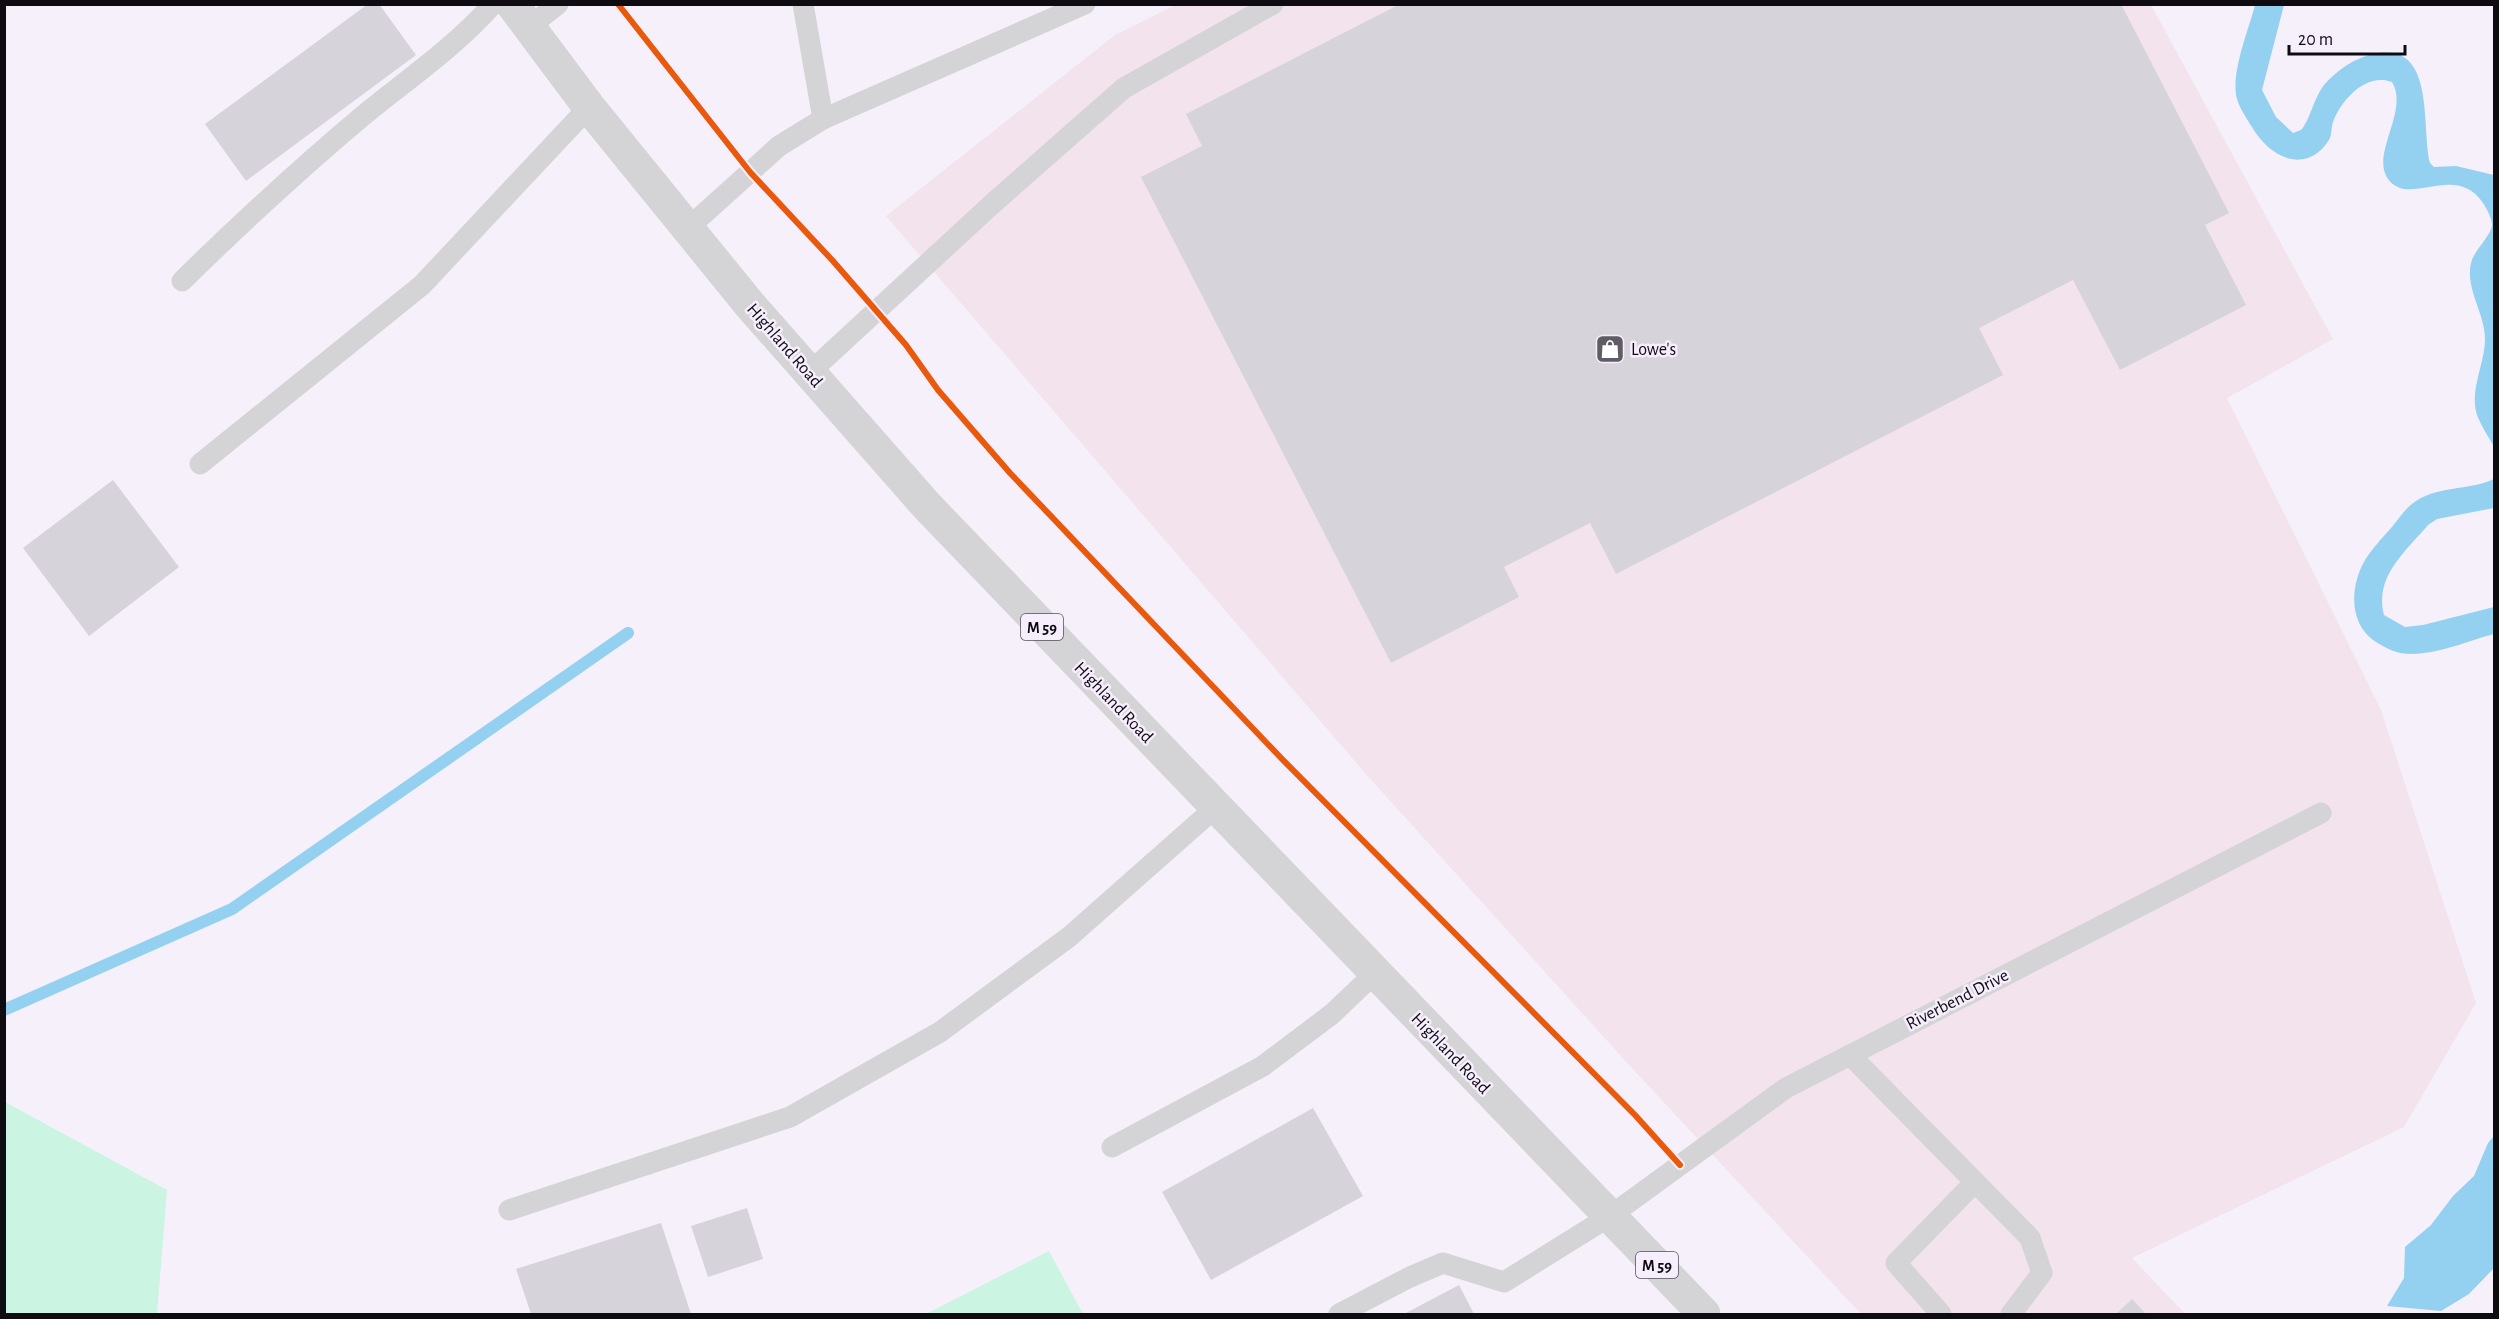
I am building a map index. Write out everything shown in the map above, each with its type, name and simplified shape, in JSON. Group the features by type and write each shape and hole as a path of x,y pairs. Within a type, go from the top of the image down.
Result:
{"highway":[{"name":"Highland Road","path":"520,16 589,107 688,228 809,373 926,506 1374,974 1704,1314"}],"lane":[{"path":"182,280 253,211 367,112 467,33 494,4"},
{"path":"520,16 558,4"},
{"path":"803,4 823,119"},
{"path":"688,228 779,146 823,119 1085,4"},
{"path":"809,373 990,206 1124,88 1273,4"},
{"path":"200,464 422,285 589,107"},
{"path":"509,1209 790,1117 940,1032 1069,937 1215,808"},
{"name":"Riverbend Drive","path":"1339,1314 1410,1277 1443,1263 1504,1282 1610,1216 1786,1088 2321,813"},
{"path":"1112,1147 1263,1066 1332,1014 1374,974"},
{"path":"1850,1055 2030,1238 2042,1273 2011,1314"},
{"path":"1941,1314 1896,1263 1975,1182"}],"shaded area":[{"path":"1175,5 2151,5 2333,339 2227,398 2381,710 2476,1003 2404,1127 2132,1258 2185,1314 1861,1314 1630,1066 1365,773 886,216 1115,35"}],"green space":[{"path":"5,1102 167,1190 157,1314 5,1314"},
{"path":"1049,1251 1083,1314 926,1314"}],"water":[{"path":"2255,5 2284,5 2262,90 2276,117 2293,133 2304,126 2320,90 2340,70 2367,56 2394,53 2408,60 2417,73 2425,109 2430,163 2434,167 2456,166 2494,175 2494,447 2477,415 2475,406 2476,387 2485,339 2470,273 2473,258 2492,228 2483,203 2473,192 2461,186 2403,189 2394,185 2386,175 2383,164 2385,150 2396,108 2396,94 2392,82 2382,80 2364,84 2348,97 2333,122 2329,140 2320,151 2310,157 2299,160 2288,158 2268,147 2259,138 2244,114 2237,99 2236,89 2238,65"},
{"path":"2494,479 2494,508 2437,519 2428,525 2401,555 2387,577 2382,601 2384,615 2405,627 2423,625 2494,607 2494,634 2436,651 2412,654 2390,650 2376,642 2360,625 2354,604 2356,581 2365,560 2406,509 2421,498"},
{"path":"2494,1136 2494,1268 2469,1294 2441,1311 2387,1306 2404,1278 2405,1247 2431,1225 2453,1196 2474,1176 2488,1143"}],"building":[{"path":"368,4 379,4 416,55 246,181 205,124"},
{"name":"Lowe's","path":"1400,4 2121,4 2229,213 2205,225 2246,305 2120,370 2073,280 1979,328 2003,375 1616,574 1590,523 1504,567 1519,597 1391,663 1141,177 1202,146 1186,114"},
{"path":"113,480 179,567 89,636 23,548"},
{"path":"1313,1108 1363,1196 1211,1280 1162,1192"},
{"path":"747,1208 763,1259 708,1277 691,1226"},
{"path":"661,1223 691,1314 531,1314 516,1269"},
{"path":"1459,1285 1474,1314 1404,1314"},
{"path":"2132,1299 2146,1314 2116,1314"}],"waterway":[{"path":"4,1010 232,909 628,633"}],"cycle path":[{"path":"618,4 750,172 833,261 906,345 938,390 1010,473 1282,759 1635,1115 1680,1165"}],"place":[{"name":"Lowe's","path":"1610,349"}]}
